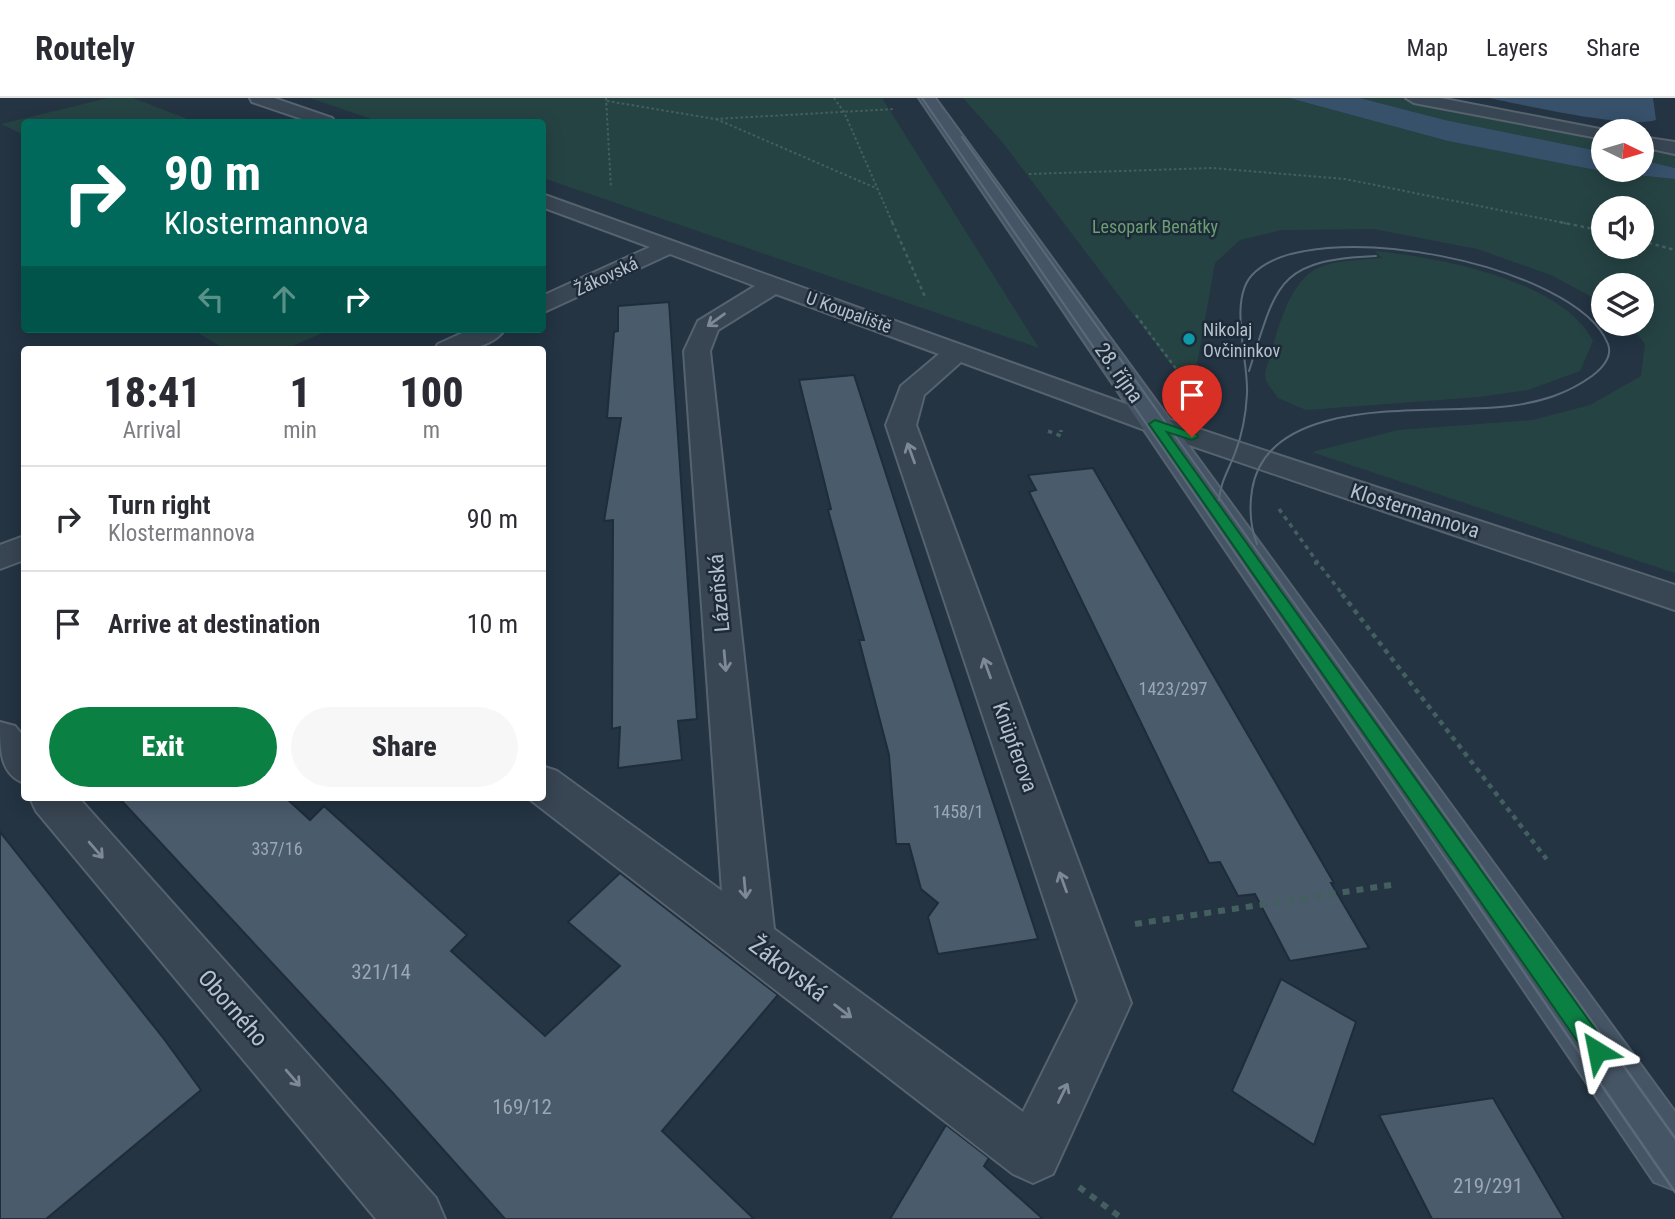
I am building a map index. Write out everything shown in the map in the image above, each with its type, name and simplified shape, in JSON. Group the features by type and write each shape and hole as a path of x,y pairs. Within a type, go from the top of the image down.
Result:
{"main road":[{"name":"28. října","path":"913,103 1155,424 1675,1161"}],"street":[{"path":"258,98 318,119"},
{"path":"1414,98 1591,132"},
{"path":"1654,144 1675,148"},
{"name":"U Koupaliště","path":"546,201 1155,424"},
{"name":"Žákovská","path":"546,304 670,246"},
{"name":"Lázeňská","path":"750,940 697,351 706,326 735,306 775,285"},
{"path":"456,346 483,333"},
{"name":"Knüpferova","path":"958,351 911,392 901,425 1105,1003 1033,1154"},
{"name":"Klostermannova","path":"1155,424 1675,598"},
{"path":"0,558 21,548"},
{"path":"0,738 21,762"},
{"name":"Žákovská","path":"546,787 1033,1154"},
{"name":"Oborného","path":"55,801 415,1219"}],"path":[{"path":"834,98 844,112 930,310"},
{"path":"613,225 606,100 715,119 844,112 913,103"},
{"path":"715,119 878,189"},
{"path":"1025,174 1212,169 1345,179 1591,229"},
{"path":"1654,244 1675,250"},
{"path":"1082,933 1397,884"}],"green space":[{"path":"108,98 133,98 187,119 22,119"},
{"path":"310,98 882,98 1039,348 546,179 546,119 371,119"},
{"name":"Lesopark Benátky","path":"963,98 1289,98 1448,141 1591,169 1591,182 1654,182 1654,177 1675,179 1675,573 1312,452 1398,430 1533,420 1590,405 1641,376 1645,344 1639,336 1654,336 1654,273 1591,273 1591,297 1551,275 1477,249 1374,229 1282,230 1240,240 1215,263 1192,392 1003,143"},
{"path":"1360,98 1416,98 1591,133 1591,150 1445,120"},
{"path":"21,119 21,134 1,124"},
{"path":"1654,145 1675,149 1675,168 1654,163"},
{"path":"1375,251 1431,259 1496,275 1555,302 1577,320 1593,341 1580,371 1528,390 1479,397 1306,410 1278,398 1266,381 1265,373 1283,314 1298,286 1307,275 1326,265 1382,258"},
{"path":"198,333 323,333 292,346 220,346"}],"water":[{"path":"1289,98 1360,98 1445,120 1591,150 1591,169 1448,141"},
{"path":"1489,98 1653,98 1656,120 1599,119"},
{"path":"1654,163 1675,168 1675,179 1654,177"}],"building":[{"path":"669,302 697,719 678,721 682,760 618,768 620,727 612,729 613,520 604,521 621,418 607,418 614,332 618,331 618,306"},
{"path":"854,375 1038,939 938,954 928,917 938,903 921,889 909,844 896,844 889,755 859,640 864,640 828,510 831,509 799,380"},
{"path":"1093,468 1369,948 1290,961 1255,894 1238,896 1220,862 1209,863 1029,492 1036,490 1028,475"},
{"path":"122,801 289,801 310,820 324,806 467,935 451,951 545,1036 620,966 568,922 620,873 778,995 662,1131 754,1219 505,1219 391,1091"},
{"path":"0,832 164,1039 201,1090 46,1219 0,1219"},
{"path":"1281,979 1356,1022 1314,1145 1232,1091"},
{"path":"1493,1098 1564,1219 1432,1219 1379,1115"},
{"path":"946,1125 989,1158 984,1166 1043,1219 890,1219"}],"tram line":[{"path":"922,98 1452,868"},
{"path":"962,137 1219,498"},
{"path":"1219,498 1240,439 1246,409 1247,381 1241,332 1241,300 1252,275 1283,257 1328,248 1382,248 1440,256 1497,270 1547,291 1586,315 1608,344 1608,358 1595,373 1573,388 1543,399 1510,406 1360,414 1322,422 1289,436 1265,458 1252,490 1251,517 1257,544"},
{"path":"1249,371 1275,297 1286,282 1299,271 1318,263 1376,256"},
{"path":"1219,498 1483,868"},
{"path":"1451,866 1675,1192"},
{"path":"1481,866 1675,1138"}],"place":[{"name":"Nikolaj Ovčininkov","path":"1189,339"}],"route":[{"path":"1192,437 1155,424 1597,1051"}]}
